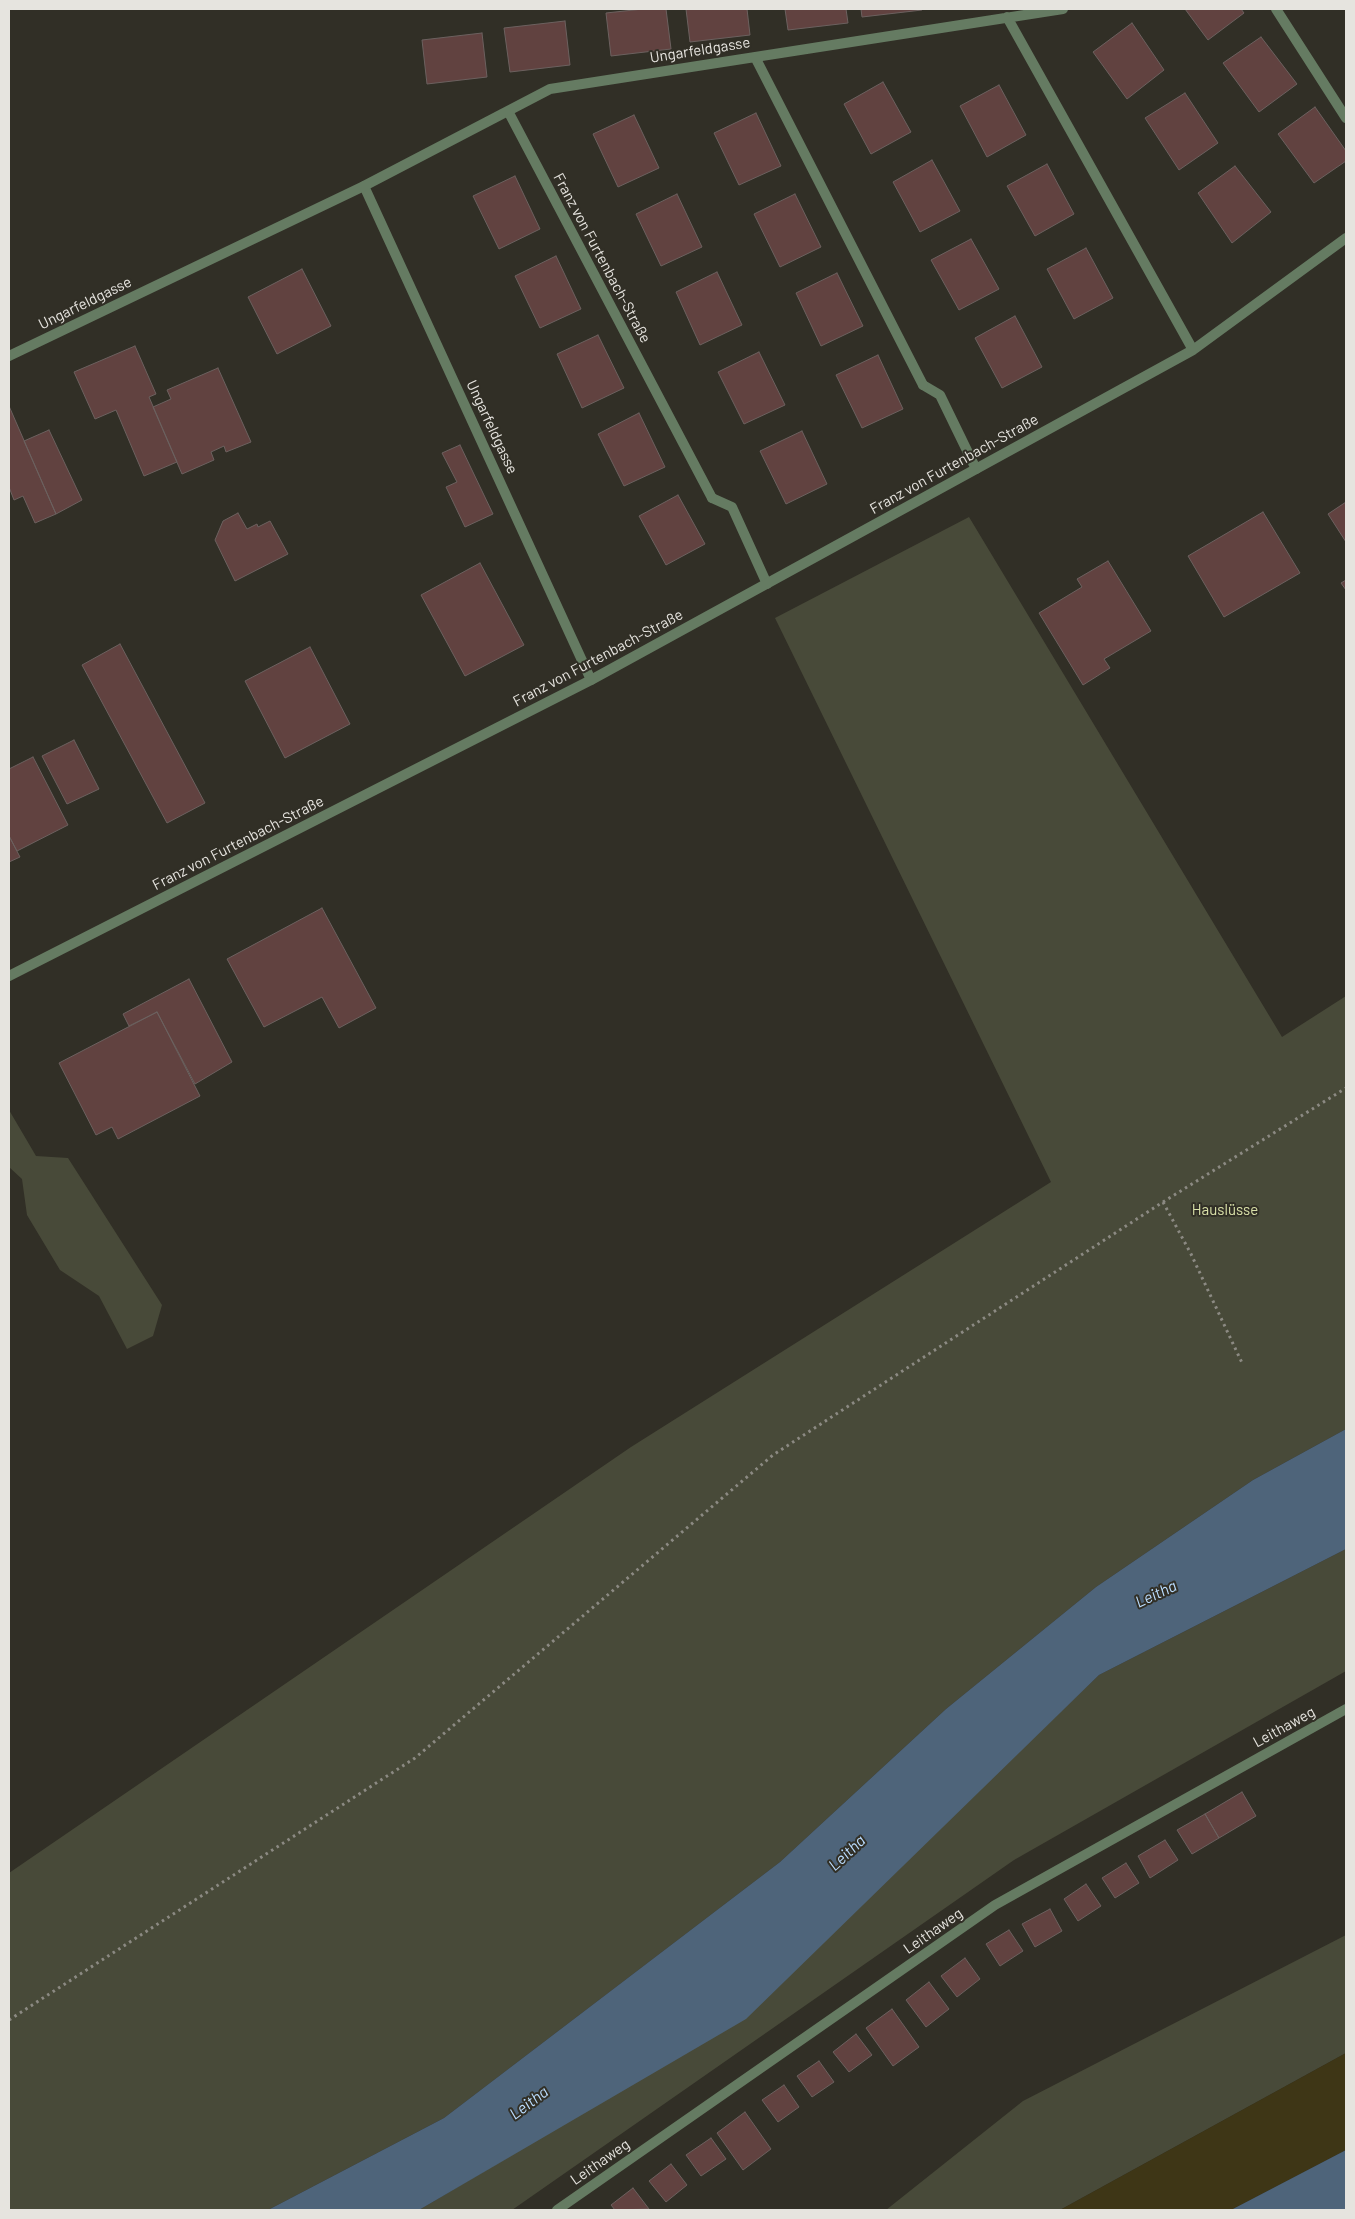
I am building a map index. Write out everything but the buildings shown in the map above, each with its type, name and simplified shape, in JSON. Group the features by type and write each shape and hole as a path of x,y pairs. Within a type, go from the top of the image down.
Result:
{"street":[{"name":"Ungarfeldgasse","path":"9,356 364,186 550,89 1063,9"},
{"path":"1276,9 1346,118"},
{"path":"1007,17 1193,350"},
{"path":"755,57 923,385 940,395 976,469"},
{"name":"Franz von Furtenbach-Straße","path":"508,111 712,498 732,507 767,584"},
{"name":"Ungarfeldgasse","path":"364,186 591,680"},
{"name":"Franz von Furtenbach-Straße","path":"9,976 591,680 1193,350 1346,238"},
{"name":"Leithaweg","path":"557,2210 995,1905 1346,1709"}],"path":[{"path":"9,2020 415,1758 773,1455 1164,1202 1346,1088"},
{"path":"1164,1202 1191,1254 1242,1365"}],"green space":[{"name":"Hauslüsse","path":"969,517 1282,1037 1346,996 1346,1429 1253,1480 1096,1587 946,1709 780,1862 444,2118 268,2210 9,2210 9,1873 631,1447 1051,1182 775,618"},
{"path":"9,1110 36,1156 68,1158 162,1305 153,1336 127,1349 99,1296 60,1270 27,1215 22,1179 9,1167"},
{"path":"1346,1549 1346,1671 1014,1860 512,2210 419,2210 520,2150 953,1815 1099,1675"},
{"path":"1346,1935 1346,2053 1060,2210 886,2210 1023,2101"}],"sand":[{"path":"1346,2053 1346,2150 1231,2210 1060,2210"}],"water":[{"name":"Leitha","path":"1346,1429 1346,1549 1099,1675 746,2019 419,2210 268,2210 444,2118 780,1862 946,1709 1096,1587 1253,1480"},
{"path":"1346,2150 1346,2210 1231,2210"}]}
